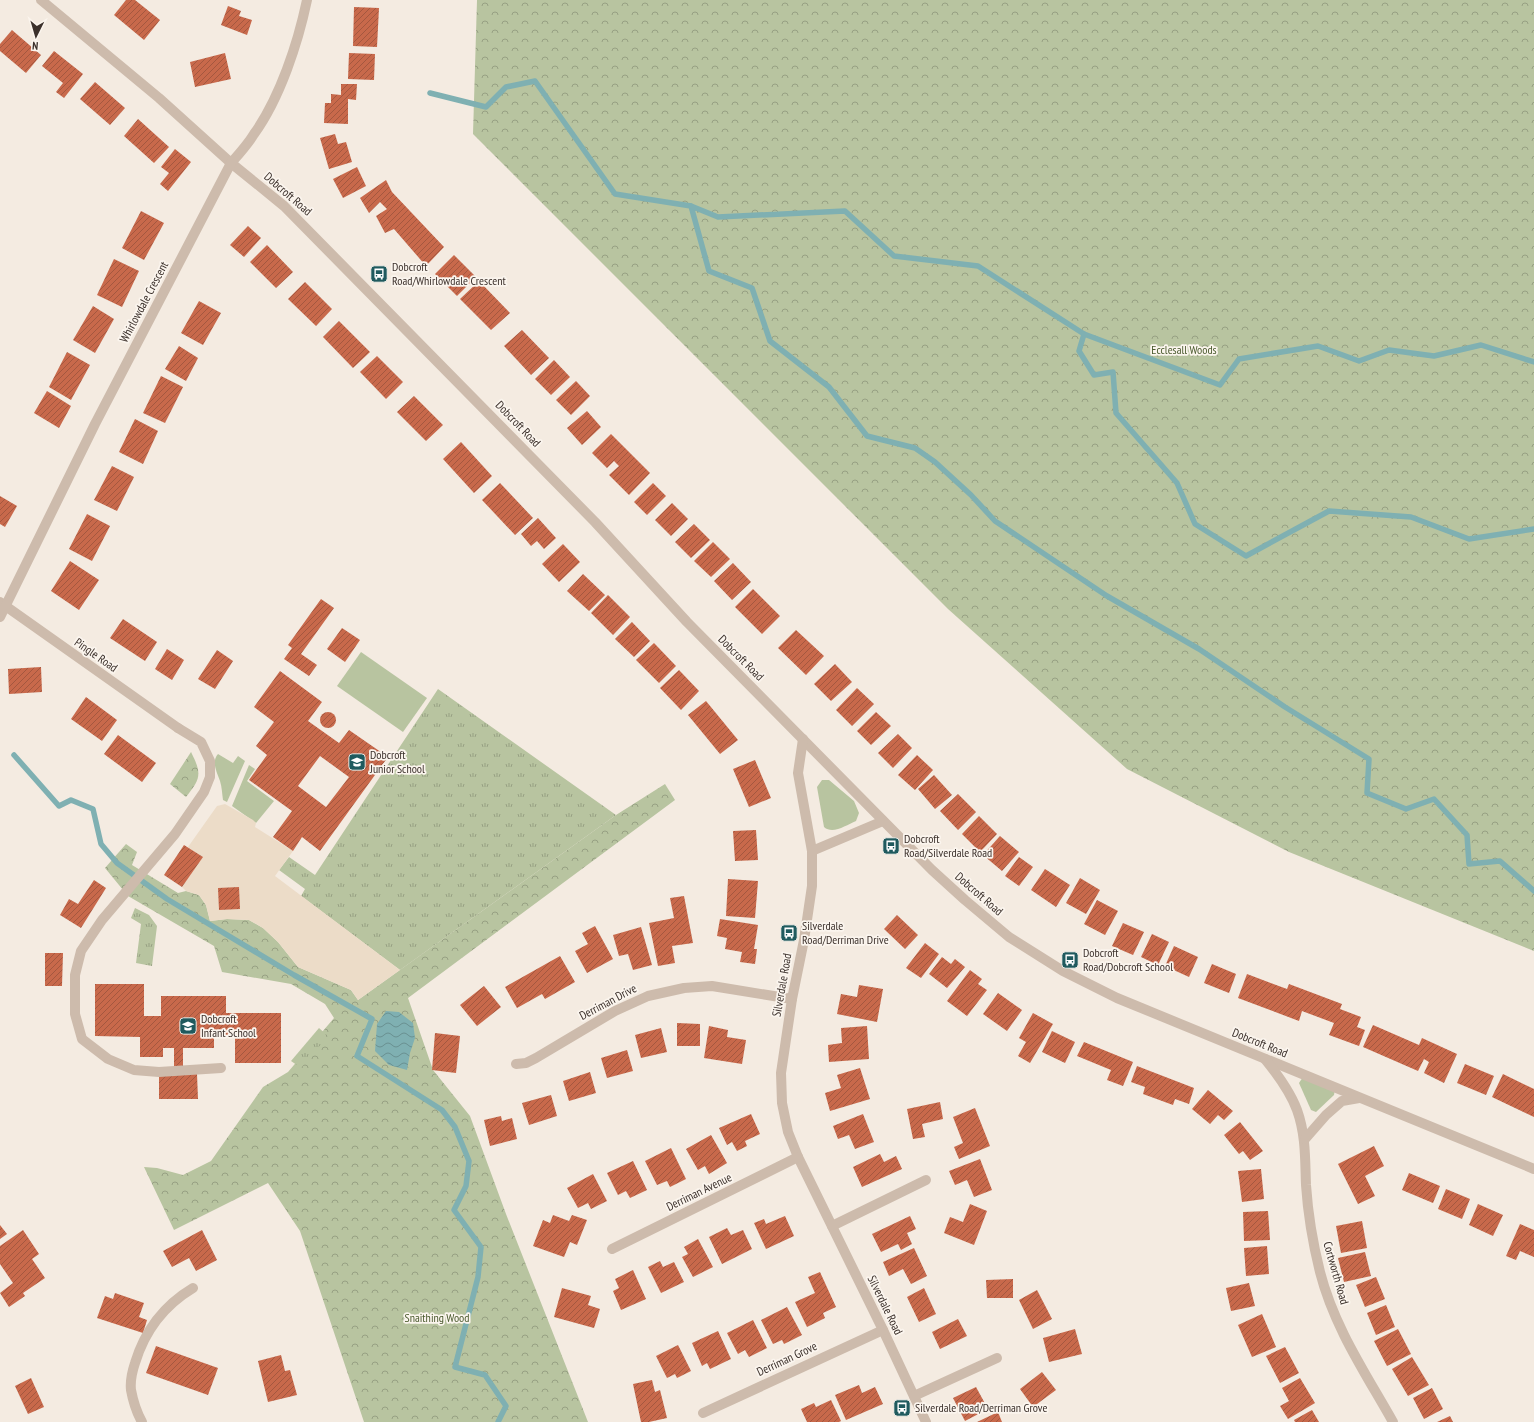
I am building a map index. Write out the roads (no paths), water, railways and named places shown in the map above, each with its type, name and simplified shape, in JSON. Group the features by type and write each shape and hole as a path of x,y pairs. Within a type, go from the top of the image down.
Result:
{"street":[{"name":"Dobcroft Road","path":"41,0 159,98 231,163 284,206 314,235 584,511 687,622 883,821 965,900 1009,937 1063,971 1117,998 1534,1170"},
{"name":"Whirlowdale Crescent","path":"0,617 3,605 95,424 231,163 254,135 274,100 300,32 307,0"},
{"name":"Pingle Road","path":"3,605 178,728 201,742 210,761 210,777 204,792 175,834 102,920 81,950 75,975 76,1014 82,1039 108,1059 134,1070 159,1072 221,1068"},
{"name":"Silverdale Road","path":"803,739 798,773 812,851 812,886 804,940 792,999 781,1073 782,1103 788,1132 798,1157 883,1330 926,1422"},
{"path":"812,851 883,821"},
{"name":"Derriman Drive","path":"516,1064 526,1063 536,1058 615,1011 648,996 684,988 712,986 792,999"},
{"name":"Cortworth Road","path":"1265,1059 1287,1088 1298,1111 1305,1139 1306,1186 1310,1228 1329,1302 1348,1343 1394,1422"},
{"path":"1305,1139 1326,1115 1342,1101 1359,1098"},
{"name":"Derriman Avenue","path":"612,1250 798,1157"},
{"path":"832,1226 926,1180"},
{"path":"142,1422 138,1415 131,1390 132,1374 140,1348 149,1331 161,1314 178,1298 193,1288"},
{"name":"Derriman Grove","path":"703,1413 883,1330"},
{"path":"914,1396 997,1358"}],"water":[{"path":"386,1011 399,1012 413,1023 415,1038 410,1053 407,1070 389,1065 375,1051 377,1024"}],"waterway":[{"path":"430,93 486,107 506,87 535,81 615,194 691,206 709,271 752,288 770,341 829,387 867,436 915,448 935,462 971,495 995,521 1107,596 1199,649 1285,707 1369,759 1367,793 1406,809 1434,799 1467,835 1469,864 1500,861 1534,891"},
{"path":"691,206 718,217 845,211 894,256 978,266 1084,334 1079,351 1094,375 1113,372 1116,413 1177,483 1195,524 1246,556 1329,511 1411,517 1469,539 1534,529"},
{"path":"1084,334 1220,385 1239,359 1318,346 1359,361 1389,350 1434,356 1481,345 1534,362"},
{"path":"14,755 59,806 71,800 93,809 101,844 117,863 167,899 294,975 372,1019 357,1056 442,1110 455,1127 469,1161 466,1186 454,1210 481,1247 478,1277 455,1367 485,1375 506,1406 498,1422"}],"place":[{"name":"Dobcroft Road/Whirlowdale Crescent","path":"379,274"},
{"name":"Dobcroft Junior School","path":"357,762"},
{"name":"Dobcroft Road/Silverdale Road","path":"891,846"},
{"name":"Silverdale Road/Derriman Drive","path":"789,933"},
{"name":"Dobcroft Road/Dobcroft School","path":"1070,960"},
{"name":"Dobcroft Infant School","path":"188,1026"},
{"name":"Silverdale Road/Derriman Grove","path":"902,1408"}],"park label":[{"name":"Ecclesall Woods","path":"1184,350"},
{"name":"Snaithing Wood","path":"437,1318"}]}
